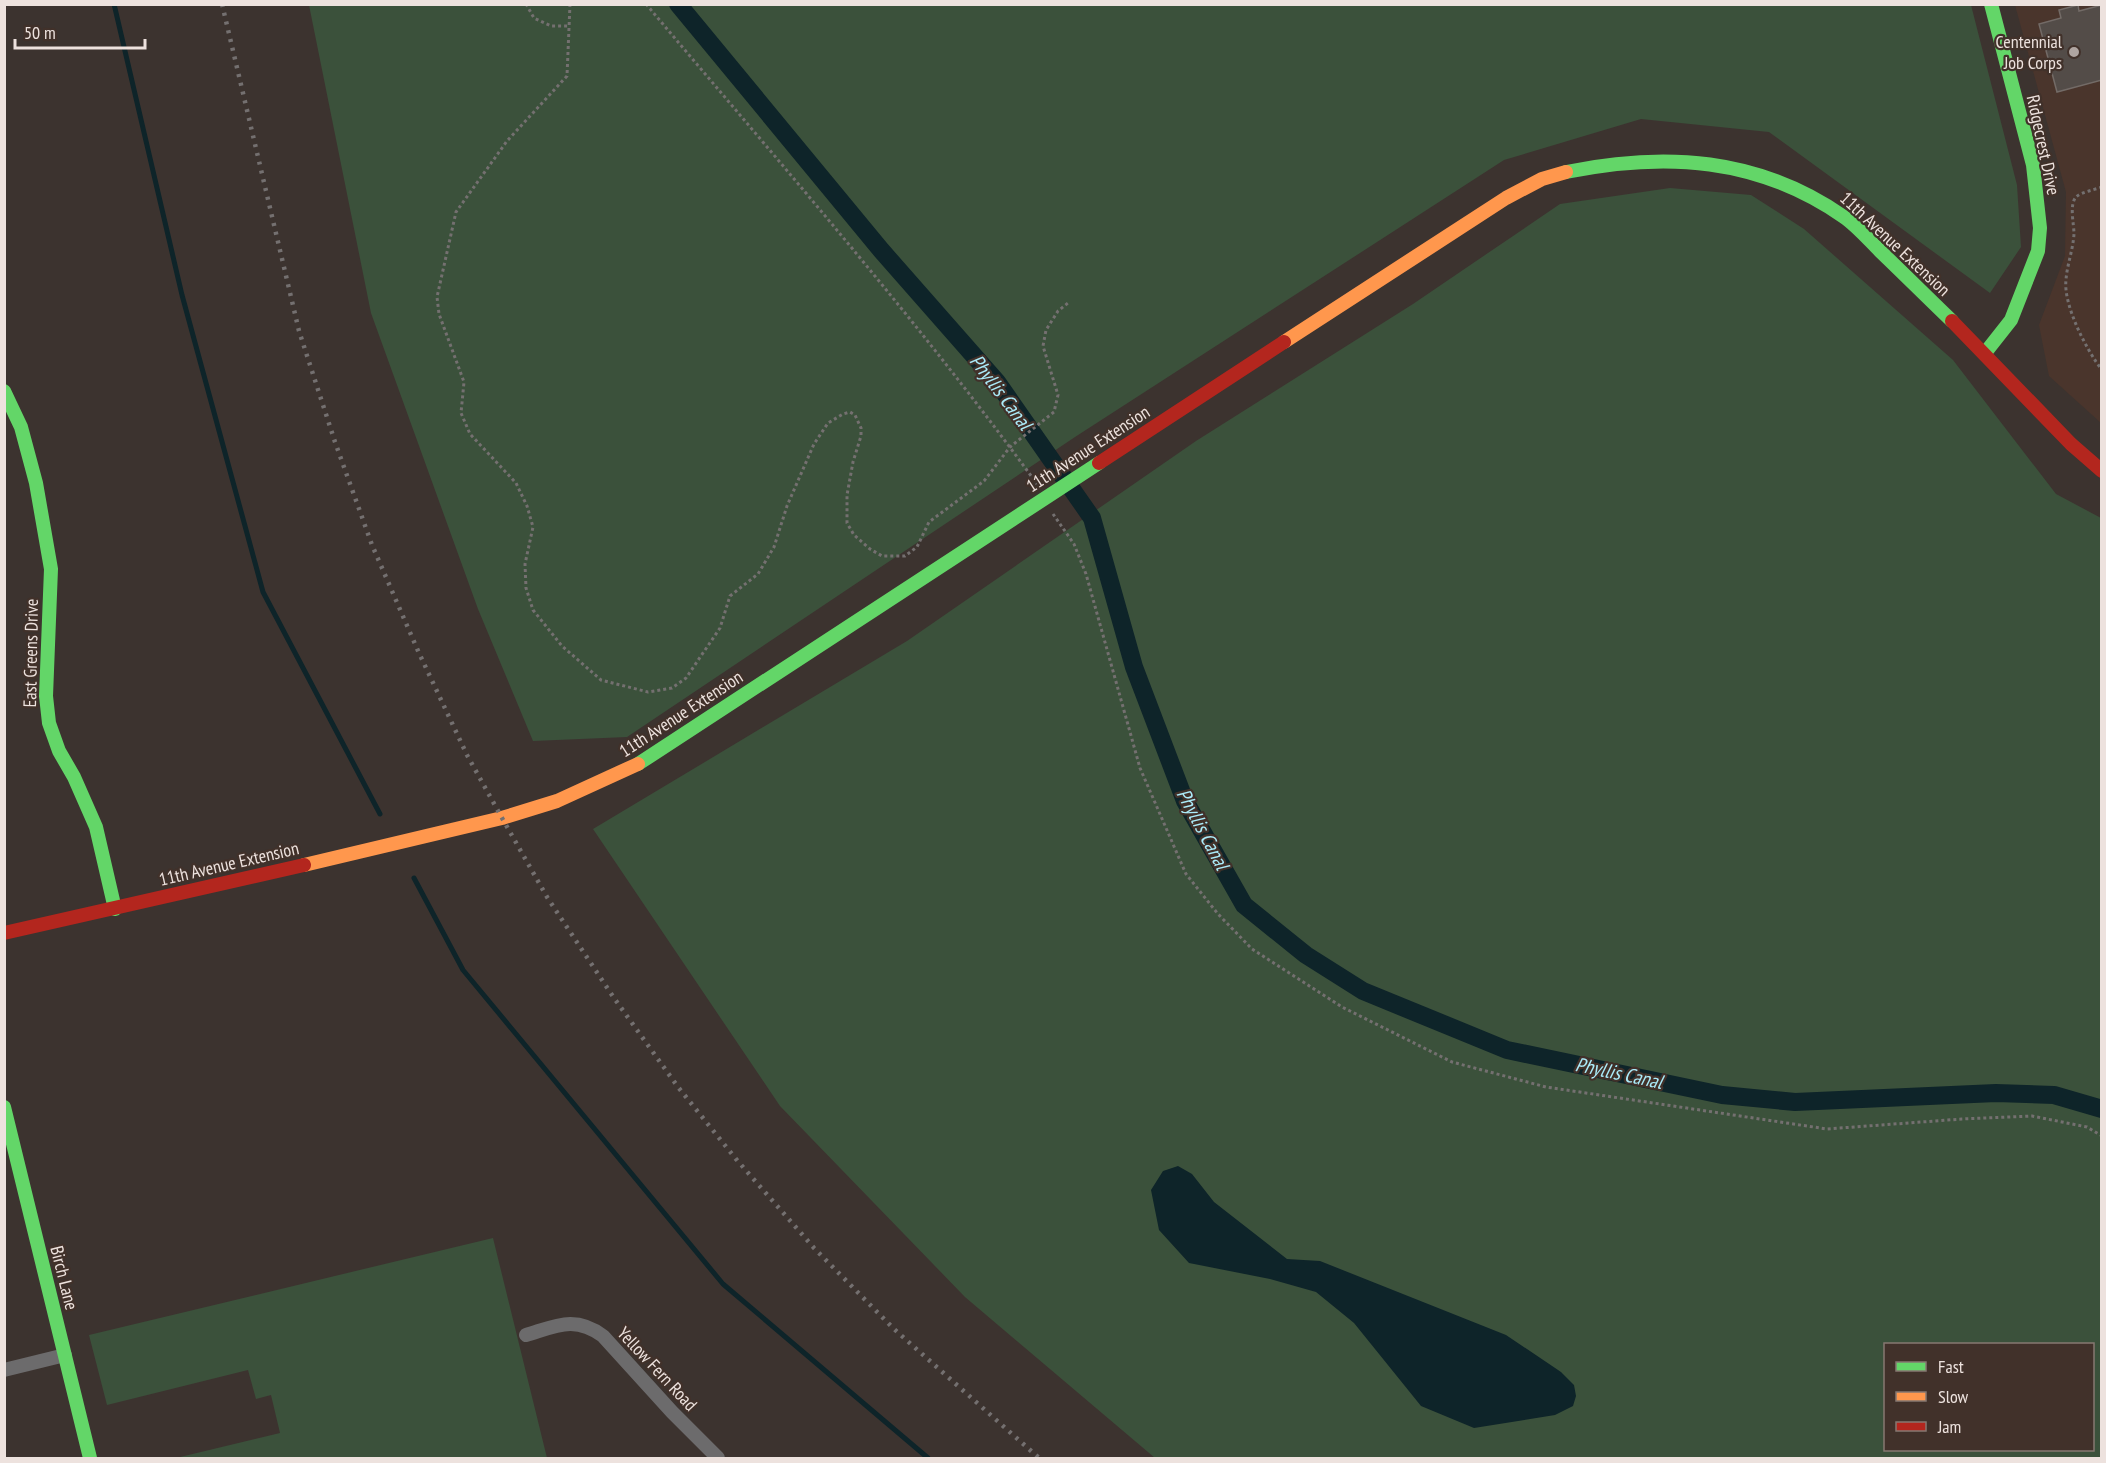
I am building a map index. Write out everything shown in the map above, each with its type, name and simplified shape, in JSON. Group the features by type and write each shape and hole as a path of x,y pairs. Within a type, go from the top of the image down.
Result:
{"street":[{"name":"Ridgecrest Drive","path":"1985,353 2011,320 2038,251 2040,228 2033,165 1991,4"},
{"name":"11th Avenue Extension","path":"4,933 502,818 557,801 632,769 1507,198 1543,178 1607,163 1648,159 1686,160 1752,172 1825,203 1846,218 1985,353 2071,444 2102,471"},
{"name":"East Greens Drive","path":"4,391 21,427 36,483 49,557 46,696 49,723 59,751 74,777 96,827 115,909"},
{"name":"Birch Lane","path":"4,1107 90,1458"},
{"name":"Yellow Fern Road","path":"526,1335 560,1324 577,1323 590,1326 603,1336 672,1412 718,1458"},
{"path":"4,1370 64,1355"}],"path":[{"path":"526,4 534,18 551,26 569,26"},
{"path":"570,4 567,76 507,141 456,212 437,297 439,314 464,382 461,413 470,434 516,483 528,506 533,527 525,564 526,588 533,610 562,646 601,680 648,692 672,688 686,678 720,628 730,596 758,574 774,547 787,506 814,444 828,423 843,414 850,412 855,415 861,428 847,495 847,523 854,535 882,556 905,556 917,547 929,522 984,481 1014,443 1054,412 1058,395 1043,346 1046,330 1058,311 1068,303"},
{"path":"646,4 948,366 1048,498 1074,544 1086,574 1140,768 1186,874 1218,914 1252,949 1342,1007 1452,1062 1546,1087 1827,1130 1930,1121 2032,1116 2087,1127 2102,1137"},
{"path":"2102,187 2077,195 2073,202 2074,236 2065,282 2067,297 2077,326 2089,353 2102,370"}],"shaded area":[{"path":"2015,5 2101,5 2101,423 2049,376 2039,325 2065,256 2066,192"}],"green space":[{"path":"309,5 1971,5 2017,185 2021,247 1990,293 1769,132 1641,119 1504,160 1075,437 627,737 533,741 478,609 371,313"},
{"path":"1670,188 1751,195 1804,229 1953,360 2056,494 2101,518 2101,1458 1155,1458 965,1297 780,1106 593,829 907,641 1196,441 1413,304 1560,204"},
{"path":"493,1238 547,1458 176,1458 280,1433 271,1395 256,1399 248,1370 107,1405 89,1335"}],"water":[{"path":"1178,1166 1192,1174 1214,1202 1287,1259 1320,1261 1506,1335 1561,1372 1574,1385 1576,1396 1573,1406 1555,1415 1474,1428 1421,1406 1354,1323 1316,1292 1270,1279 1189,1263 1159,1230 1151,1190 1163,1171"}],"building":[{"name":"Centennial Job Corps","path":"2078,5 2079,11 2102,5 2102,80 2057,92 2039,24 2061,18 2059,10"}],"waterway":[{"path":"114,4 182,295 263,592 380,814"},
{"name":"Phyllis Canal","path":"678,4 881,250 997,382 1092,518 1134,667 1185,801 1244,905 1306,955 1363,991 1507,1050 1722,1095 1795,1102 1996,1093 2054,1095 2102,1109"},
{"path":"414,878 463,970 723,1284 928,1458"}],"railway":[{"path":"222,4 299,331 335,442 372,545 419,653 467,755 502,818 547,897 614,998 678,1087 736,1159 814,1248 894,1329 1039,1458"}],"traffic: fast":[{"path":"1985,353 2011,320 2038,251 2040,228 2033,165 1991,4"},
{"path":"1566,172 1639,162 1675,162 1710,164 1744,171 1778,182 1811,197 1844,217 1952,321"},
{"path":"4,391 21,427 36,483 51,569 46,696 49,723 59,751 74,777 96,827 115,909"},
{"path":"638,764 1099,463"},
{"path":"4,1107 90,1458"}],"traffic: slow":[{"path":"1284,342 1506,198 1542,179 1566,172"},
{"path":"304,865 502,818 557,801 638,764"}],"traffic: jam":[{"path":"1952,321 2071,444 2102,471"},
{"path":"1099,463 1284,342"},
{"path":"4,933 304,865"}],"place":[{"name":"Centennial Job Corps","path":"2074,52"}]}
